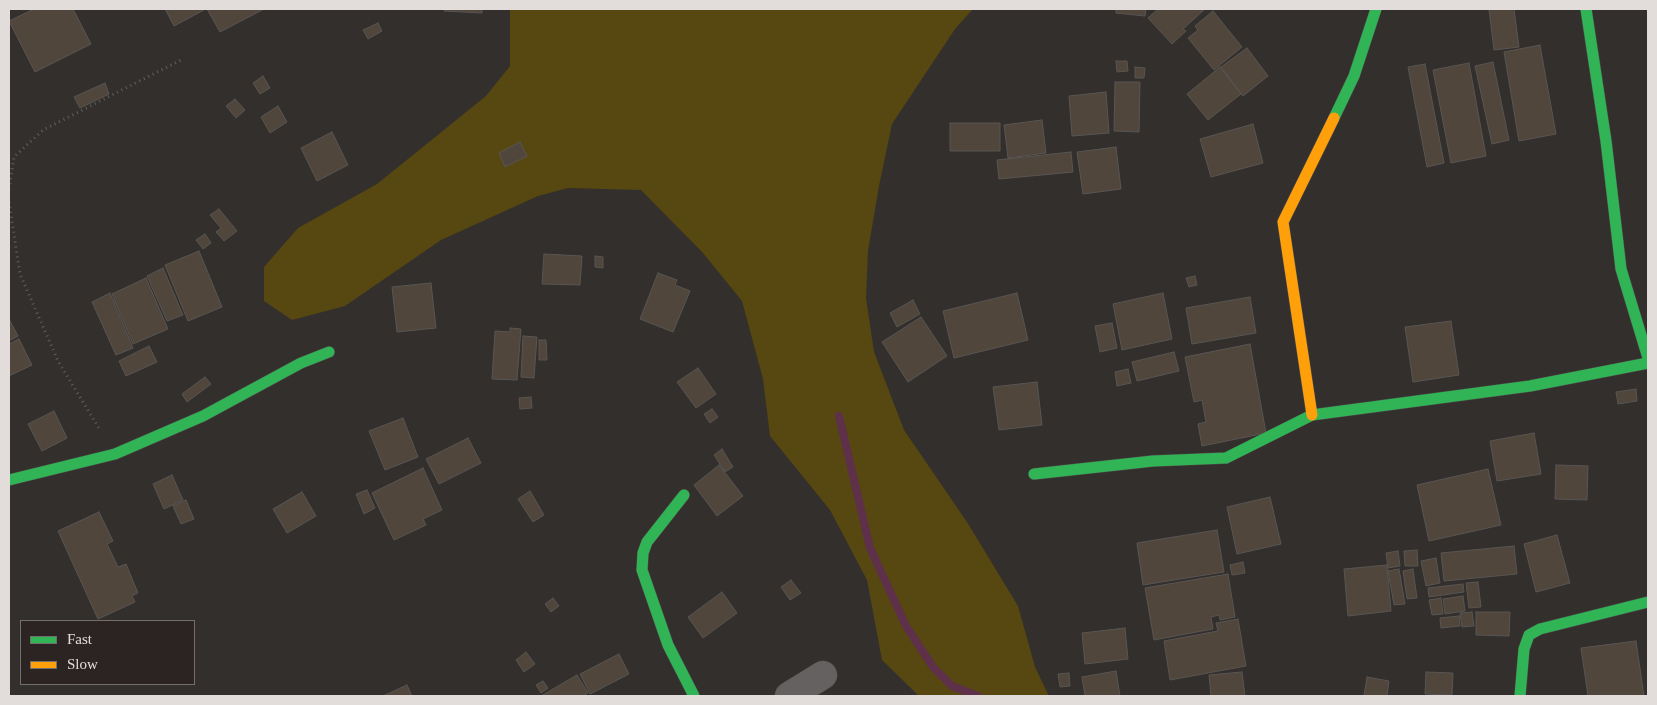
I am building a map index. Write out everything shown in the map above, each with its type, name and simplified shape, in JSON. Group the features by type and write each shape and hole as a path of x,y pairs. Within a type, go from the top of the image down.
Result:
{"street":[{"path":"1312,415 1283,222 1354,76 1376,9"},
{"path":"1586,9 1606,141 1621,269 1648,358"},
{"path":"9,480 115,454 202,416 301,363 329,352"},
{"path":"1034,474 1153,461 1226,458 1312,415 1530,386 1648,363"},
{"path":"684,495 647,542 643,553 642,570 668,645 694,696"},
{"path":"1520,696 1524,649 1528,635 1540,629 1648,602"},
{"path":"789,696 823,675"}],"path":[{"path":"9,189 14,157 43,130 181,60"},
{"path":"9,202 20,274 58,361 115,454"}],"shaded area":[{"path":"510,9 973,9 955,29 892,124 868,251 866,298 874,352 904,430 967,522 1018,606 1035,667 1049,696 919,696 882,660 867,580 830,510 770,436 763,379 742,301 703,253 641,190 568,188 538,196 441,240 345,306 292,320 264,301 264,267 298,228 377,184 486,96 510,66"}],"building":[{"path":"34,9 73,9 91,44 35,72 9,21"},
{"path":"165,9 203,9 204,10 174,26"},
{"path":"207,9 264,9 220,32"},
{"path":"444,9 482,9 482,13 444,11"},
{"path":"1116,9 1146,9 1145,16 1116,13"},
{"path":"1158,9 1205,9 1183,29 1186,31 1172,44 1148,18"},
{"path":"1489,9 1514,9 1519,47 1494,50"},
{"path":"1213,11 1242,47 1214,70 1188,38 1198,30 1195,26"},
{"path":"378,23 382,31 368,39 363,30"},
{"path":"1540,45 1556,134 1519,141 1504,52"},
{"path":"1247,48 1268,76 1243,96 1221,67"},
{"path":"1116,61 1127,61 1128,71 1117,72"},
{"path":"1493,62 1509,140 1492,144 1475,66"},
{"path":"1469,63 1486,156 1451,163 1433,70"},
{"path":"1425,64 1444,163 1427,167 1408,67"},
{"path":"1135,67 1145,68 1144,78 1135,78"},
{"path":"1220,67 1241,94 1208,120 1187,94"},
{"path":"263,76 270,88 260,94 253,83"},
{"path":"1115,82 1140,82 1139,132 1114,131"},
{"path":"105,83 109,94 80,108 74,97"},
{"path":"1106,92 1109,133 1072,136 1069,96"},
{"path":"235,99 245,110 236,118 226,106"},
{"path":"278,106 287,122 270,133 261,117"},
{"path":"1042,120 1046,153 1008,158 1004,125"},
{"path":"950,123 1000,123 1000,151 950,151"},
{"path":"1253,124 1263,163 1211,177 1200,139"},
{"path":"332,132 348,165 317,181 301,148"},
{"path":"520,142 527,156 505,167 499,153"},
{"path":"1116,147 1121,189 1083,194 1077,152"},
{"path":"1071,152 1073,172 999,179 997,160"},
{"path":"219,209 237,231 224,241 216,232 221,228 210,215"},
{"path":"205,234 211,243 203,249 196,240"},
{"path":"199,251 222,307 188,321 165,265"},
{"path":"544,254 582,256 580,285 542,284"},
{"path":"595,256 603,257 603,268 595,267"},
{"path":"163,268 183,315 167,321 147,276"},
{"path":"658,273 677,280 675,285 690,291 673,332 640,319"},
{"path":"1195,276 1197,285 1189,287 1186,278"},
{"path":"146,278 168,329 133,344 112,294"},
{"path":"431,283 436,328 397,332 392,287"},
{"path":"110,293 133,348 116,355 92,302"},
{"path":"1017,293 1028,340 954,358 943,311"},
{"path":"1163,293 1172,339 1122,350 1113,304"},
{"path":"1250,297 1256,333 1192,344 1186,308"},
{"path":"913,300 920,314 897,327 890,313"},
{"path":"921,317 947,356 908,382 882,342"},
{"path":"9,319 18,336 9,341"},
{"path":"1451,321 1459,375 1413,382 1405,327"},
{"path":"1112,323 1117,348 1100,352 1095,326"},
{"path":"510,328 521,329 517,380 492,379 495,331 510,332"},
{"path":"523,336 537,337 534,378 521,377"},
{"path":"19,339 32,365 9,376 9,344"},
{"path":"539,340 546,340 547,360 539,360"},
{"path":"1250,344 1266,433 1202,446 1198,424 1206,422 1202,400 1194,402 1185,357"},
{"path":"149,346 157,362 126,376 119,361"},
{"path":"1174,352 1179,371 1137,381 1132,362"},
{"path":"698,368 716,394 696,408 677,382"},
{"path":"1128,369 1131,383 1117,386 1115,372"},
{"path":"205,377 211,384 187,402 182,394"},
{"path":"1037,382 1042,425 999,430 993,387"},
{"path":"1636,389 1637,401 1618,404 1616,392"},
{"path":"531,397 532,408 520,409 519,398"},
{"path":"712,409 718,417 710,423 704,414"},
{"path":"54,411 67,438 42,451 28,424"},
{"path":"403,418 418,457 385,470 369,431"},
{"path":"1534,433 1541,474 1497,481 1490,441"},
{"path":"468,438 481,463 439,484 426,459"},
{"path":"722,449 733,467 725,472 714,455"},
{"path":"719,465 743,496 717,516 694,485"},
{"path":"1556,465 1588,466 1587,500 1555,499"},
{"path":"423,468 442,510 423,519 426,525 394,540 372,493"},
{"path":"1488,469 1501,525 1429,541 1417,485"},
{"path":"172,475 183,500 164,509 153,484"},
{"path":"367,490 375,508 364,514 356,494"},
{"path":"530,491 544,515 533,522 518,499"},
{"path":"302,492 316,516 287,533 273,509"},
{"path":"1270,497 1281,544 1237,554 1227,507"},
{"path":"186,500 194,519 181,524 173,506"},
{"path":"99,512 113,541 107,544 118,567 126,564 138,593 132,596 135,602 98,619 58,531"},
{"path":"1217,530 1224,572 1143,585 1137,543"},
{"path":"1557,535 1570,583 1536,592 1524,544"},
{"path":"1514,546 1517,574 1444,581 1441,553"},
{"path":"1417,550 1418,566 1405,566 1404,551"},
{"path":"1398,551 1400,566 1388,568 1386,553"},
{"path":"1436,558 1440,583 1426,586 1421,561"},
{"path":"1243,562 1245,573 1232,575 1230,565"},
{"path":"1387,565 1391,611 1348,616 1344,569"},
{"path":"1399,569 1405,604 1394,605 1388,571"},
{"path":"1413,569 1417,598 1407,599 1403,571"},
{"path":"1228,574 1235,617 1220,620 1219,615 1211,617 1213,629 1154,640 1145,588"},
{"path":"791,580 801,593 790,600 781,587"},
{"path":"1478,582 1481,607 1469,608 1466,583"},
{"path":"1463,584 1464,592 1429,597 1428,588"},
{"path":"722,592 737,613 703,638 688,617"},
{"path":"1463,596 1465,611 1445,614 1443,599"},
{"path":"553,598 559,606 551,612 545,604"},
{"path":"1441,598 1443,614 1432,615 1429,600"},
{"path":"1472,612 1474,626 1462,627 1460,613"},
{"path":"1476,612 1510,612 1509,636 1476,635"},
{"path":"1459,616 1460,626 1441,628 1440,618"},
{"path":"1238,619 1246,666 1170,680 1164,641 1218,631 1216,623"},
{"path":"1125,628 1128,659 1085,664 1082,633"},
{"path":"1636,641 1644,696 1588,696 1581,648"},
{"path":"526,652 535,664 524,672 516,660"},
{"path":"619,654 629,674 590,694 580,674"},
{"path":"1116,671 1120,696 1085,696 1082,677"},
{"path":"1242,672 1245,696 1211,696 1209,675"},
{"path":"1426,672 1453,673 1452,695 1425,694"},
{"path":"1069,673 1070,686 1060,687 1058,674"},
{"path":"577,675 588,693 583,696 541,696"},
{"path":"1367,677 1389,681 1387,696 1364,696"},
{"path":"543,681 548,688 541,693 536,685"},
{"path":"407,685 412,696 383,696"}],"waterway":[{"path":"839,416 870,548 906,626 933,667 952,686 978,696"}],"traffic: fast":[{"path":"1334,118 1354,76 1376,9"},
{"path":"1586,9 1606,141 1621,269 1648,358"},
{"path":"9,480 115,454 203,416 301,363 329,352"},
{"path":"1034,474 1153,461 1226,458 1312,415 1530,386 1648,363"},
{"path":"684,495 647,542 643,553 642,570 668,645 694,696"},
{"path":"1520,696 1524,649 1529,635 1540,629 1648,602"}],"traffic: slow":[{"path":"1312,415 1283,222 1334,118"}]}
